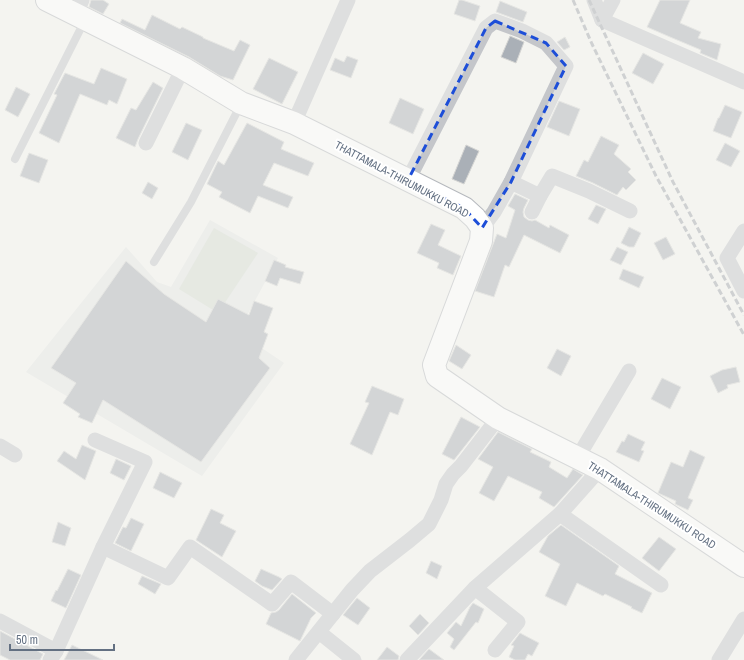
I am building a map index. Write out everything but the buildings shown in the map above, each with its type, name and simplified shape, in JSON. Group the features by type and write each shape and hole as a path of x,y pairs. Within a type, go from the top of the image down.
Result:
{"street":[{"name":"THATTAMALA-THIRUMUKKU ROAD","path":"47,0 81,11 242,103 294,123 464,208 475,218 482,228 481,241 434,365 437,376 498,418 600,469 744,566"},
{"path":"294,123 348,0"},
{"path":"594,0 602,20 744,82"},
{"path":"602,20 613,0"},
{"path":"408,180 486,28 495,21 522,31 546,43 566,66 511,182 494,212 482,228"},
{"path":"146,143 183,68"},
{"path":"532,212 552,176 589,191 630,211"},
{"path":"511,182 540,196"},
{"path":"742,239 727,258 744,290"},
{"path":"578,457 629,371"},
{"path":"296,660 352,590 370,571 429,524 441,500 449,479 498,418"},
{"path":"0,621 53,655 103,547 145,462 95,440"},
{"path":"0,446 15,455"},
{"path":"407,660 476,588 560,514 600,469"},
{"path":"560,514 661,585"},
{"path":"103,547 168,578 190,548 272,604 291,582 333,614"},
{"path":"476,588 518,622 496,650"},
{"path":"720,660 744,619"},
{"path":"318,632 354,660"}],"lane":[{"path":"15,159 81,11"},
{"path":"154,262 190,202 242,103"}],"highlighted area":[{"path":"495,21 546,43 566,66 511,182 482,228 464,208 408,180 486,28"}],"shaded area":[{"path":"210,220 278,258 238,332 284,363 202,476 26,372 126,247 157,282 171,287"},
{"path":"214,228 258,253 218,313 179,289"}],"railway":[{"path":"573,0 592,44 656,176 744,335"},
{"path":"589,0 673,182 744,315"}]}
